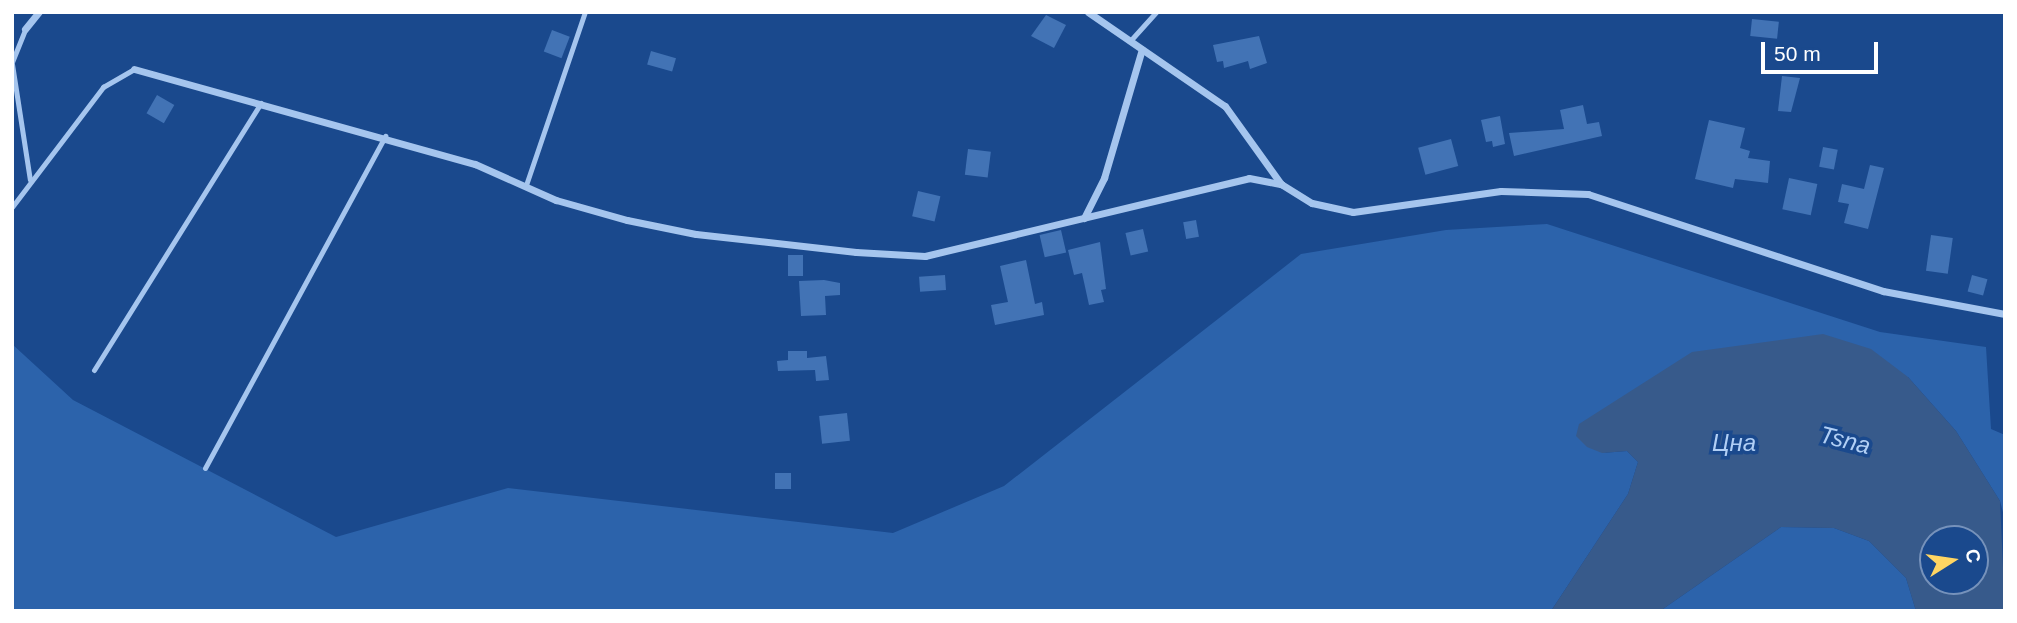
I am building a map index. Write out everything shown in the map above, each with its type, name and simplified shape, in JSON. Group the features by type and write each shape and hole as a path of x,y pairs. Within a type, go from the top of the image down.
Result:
{"street":[{"path":"25,29 39,12"},
{"path":"1088,12 1225,106 1281,184"},
{"path":"1084,218 1104,178 1142,48"},
{"path":"134,69 385,136 626,220 696,234 856,252 925,256 1250,178 1281,184 1312,203 1353,212 1501,191 1588,194 1883,292 2005,313"}],"lane":[{"path":"526,185 585,12"},
{"path":"1130,41 1156,12"},
{"path":"25,29 12,63 30,180"},
{"path":"12,207 103,87 134,69"},
{"path":"94,370 261,103"},
{"path":"205,468 385,136"}],"shaded area":[{"path":"1547,224 1880,332 1986,347 1991,429 2005,435 2005,520 2000,501 1956,431 1908,377 1602,453 1627,451 1638,462 1628,494 1551,611 12,611 12,344 73,400 336,537 508,488 893,533 1004,486 1301,254 1446,230"},
{"path":"1781,527 1834,528 1869,541 1906,578 1916,611 1660,611"}],"water":[{"name":"Цна","path":"1823,334 1871,349 1908,377 1956,431 2000,501 2005,611 1916,611 1906,578 1869,541 1834,528 1781,527 1660,611 1551,611 1628,494 1638,462 1627,451 1602,453 1587,447 1576,436 1579,424 1692,352"}],"building":[{"path":"1046,15 1066,25 1054,48 1031,36"},
{"path":"1752,19 1779,22 1777,39 1750,36"},
{"path":"552,30 570,37 561,58 544,51"},
{"path":"1259,36 1267,63 1250,69 1248,61 1224,68 1223,61 1217,62 1213,45"},
{"path":"651,51 676,58 672,72 647,64"},
{"path":"1782,76 1800,78 1791,112 1778,111"},
{"path":"157,95 174,105 164,123 146,113"},
{"path":"1583,105 1587,124 1599,122 1602,136 1514,156 1509,133 1564,129 1560,110"},
{"path":"1500,116 1505,144 1493,147 1492,141 1486,142 1481,120"},
{"path":"1709,120 1745,128 1740,148 1750,151 1748,158 1770,161 1768,183 1735,179 1733,188 1695,179"},
{"path":"1451,139 1458,166 1425,175 1418,148"},
{"path":"1823,147 1838,150 1834,169 1819,167"},
{"path":"968,149 991,152 988,178 965,175"},
{"path":"1870,165 1884,168 1868,229 1844,223 1849,204 1838,202 1842,184 1864,189"},
{"path":"1789,178 1817,184 1811,215 1782,209"},
{"path":"918,191 940,196 935,222 912,216"},
{"path":"1196,220 1199,237 1186,239 1183,222"},
{"path":"1143,229 1148,251 1131,255 1125,233"},
{"path":"1061,230 1066,252 1045,257 1040,235"},
{"path":"1931,235 1953,238 1948,274 1926,271"},
{"path":"1100,242 1106,289 1101,290 1104,302 1089,305 1082,273 1074,275 1068,250"},
{"path":"788,255 803,255 803,276 788,276"},
{"path":"1026,260 1035,304 1042,302 1044,315 995,325 991,305 1008,302 1000,266"},
{"path":"945,275 946,290 920,292 919,277"},
{"path":"1972,275 1987,279 1983,296 1968,291"},
{"path":"824,280 840,283 840,295 825,296 826,315 801,316 799,281"},
{"path":"788,351 807,351 807,358 826,356 829,380 816,381 815,370 778,371 777,361 788,360"},
{"path":"847,413 850,441 822,444 819,416"},
{"path":"775,473 791,473 791,489 775,489"}],"water label":[{"name":"Tsna","path":"1845,440"}]}
